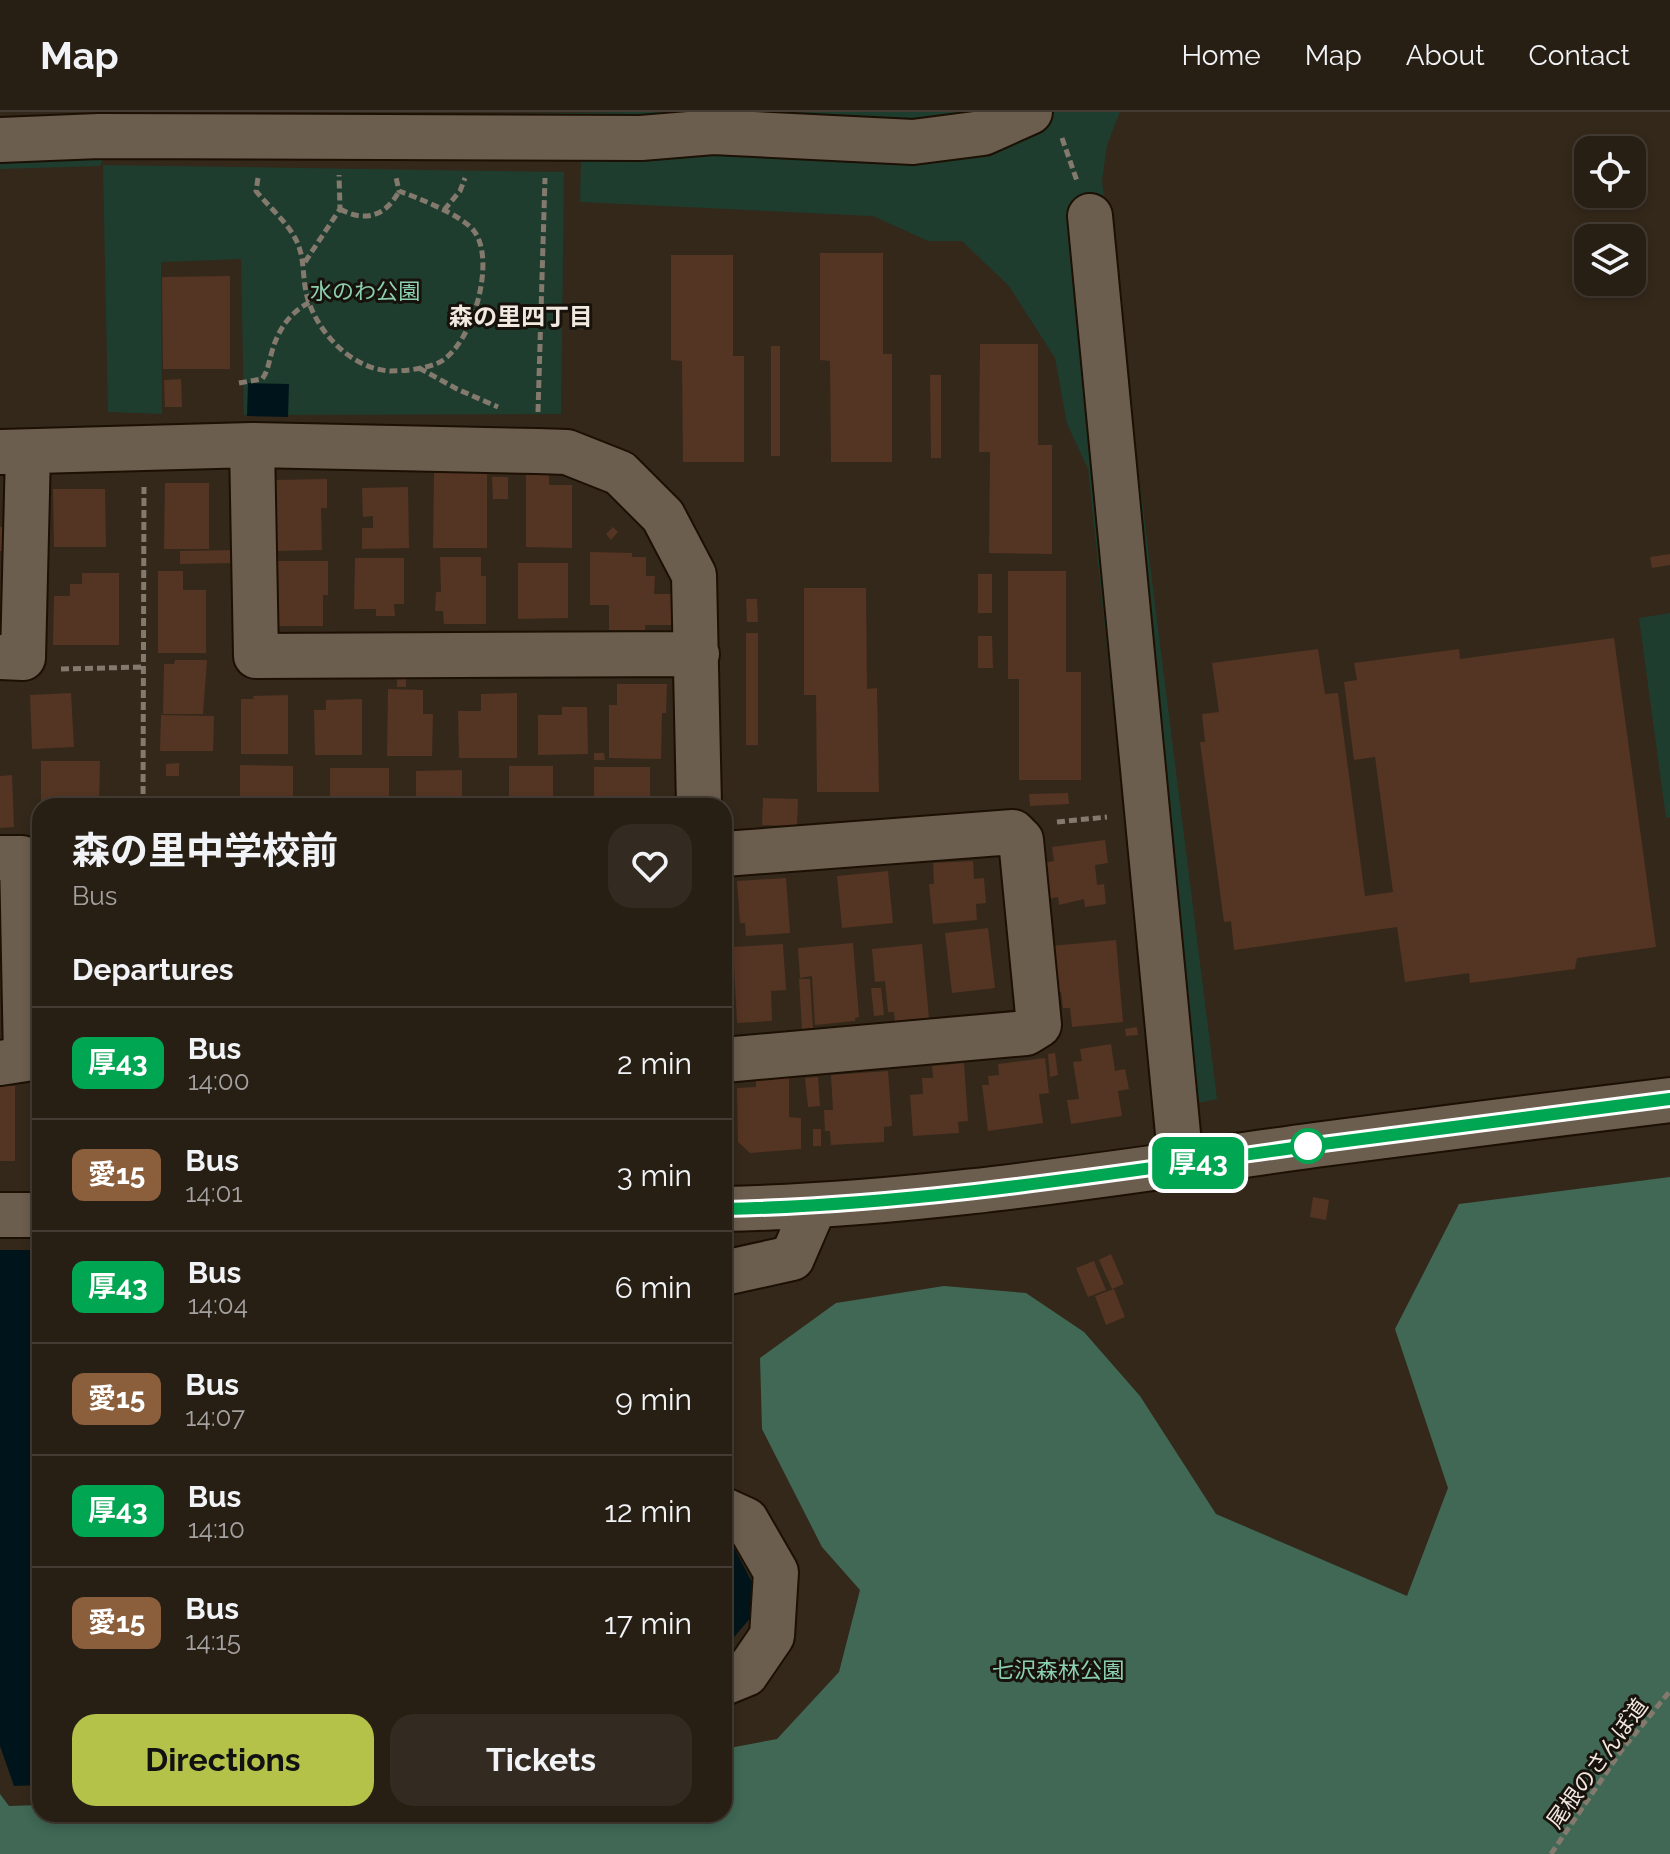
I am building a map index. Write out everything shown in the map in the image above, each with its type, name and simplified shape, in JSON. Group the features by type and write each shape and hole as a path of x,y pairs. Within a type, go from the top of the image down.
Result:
{"street":[{"path":"0,140 99,136 273,136 366,146 546,137 641,138 713,132 913,142 983,133 1044,119"},
{"path":"1090,216 1181,1165"},
{"path":"252,445 256,656 697,654"},
{"path":"12,658 14,452 252,445 567,452 620,473 663,516 694,575 699,798"},
{"path":"732,853 1013,832 1021,840 1039,1025 1026,1033 732,1059"},
{"path":"0,858 22,858 26,1059 0,1063"},
{"path":"732,1209 814,1207 1181,1165 1313,1145 1670,1100"},
{"path":"732,1271 792,1258 814,1207"},
{"path":"0,1215 32,1215"},
{"path":"732,1514 746,1520 776,1572 772,1636 746,1674 732,1680"}],"path":[{"path":"1044,119 1090,216"},
{"path":"273,136 260,164 256,191 295,237 304,262 306,293 319,324 336,346 360,361 387,371 440,362 459,342 477,308 483,253 474,230 444,210 399,191"},
{"path":"530,451 546,137"},
{"path":"304,262 340,209 339,175 366,146 395,172 399,191 382,213 366,217 351,215 340,209"},
{"path":"239,383 262,379 269,370 280,331 295,310 310,302"},
{"path":"419,368 493,404 513,419 530,451"},
{"path":"143,798 145,448"},
{"path":"12,658 46,669 144,667"},
{"path":"1015,836 1025,825 1147,813"},
{"name":"尾根のさんぽ道","path":"1551,1854 1621,1751 1670,1691"}],"green space":[{"path":"640,112 1120,112 1107,145 1102,181 1217,1099 1156,1112 1088,469 1067,424 1055,358 1009,286 962,241 928,241 873,216 580,202 581,160 514,157 103,159 100,166 0,169 0,120"},
{"name":"水のわ公園","path":"103,165 564,172 561,414 244,415 241,259 161,262 162,414 108,412"},
{"path":"1670,613 1670,817 1666,818 1639,618"},
{"name":"七沢森林公園","path":"1670,1177 1670,1854 0,1854 0,1794 9,1806 32,1805 32,1822 732,1822 732,1747 777,1739 839,1672 860,1590 822,1547 762,1429 760,1358 836,1303 944,1286 1026,1293 1084,1332 1140,1396 1216,1514 1407,1596 1448,1488 1395,1329 1459,1204"}],"water":[{"path":"248,383 289,384 288,417 247,416"},
{"path":"0,1250 32,1250 32,1785 14,1786 0,1746"},
{"path":"732,1544 763,1603 732,1640"}],"building":[{"path":"820,253 883,253 883,354 892,354 892,462 831,462 830,361 820,360"},
{"path":"671,255 733,255 733,356 744,356 744,462 683,462 682,361 671,360"},
{"path":"230,276 230,369 163,369 162,277"},
{"path":"980,344 1038,344 1038,445 1052,445 1052,554 989,553 990,452 979,452"},
{"path":"771,346 780,346 780,456 771,456"},
{"path":"930,375 941,375 941,458 931,458"},
{"path":"181,379 182,407 165,407 164,380"},
{"path":"434,473 487,473 487,548 433,548"},
{"path":"526,475 549,475 549,485 572,485 572,548 526,547"},
{"path":"492,477 508,477 508,499 493,499"},
{"path":"327,479 327,508 321,508 322,550 276,551 275,480"},
{"path":"165,483 209,483 209,549 164,549"},
{"path":"408,487 409,548 362,549 362,528 373,528 373,516 363,517 362,488"},
{"path":"53,489 105,489 106,547 54,547"},
{"path":"0,527 6,527 5,551 0,551"},
{"path":"613,527 618,532 611,540 606,534"},
{"path":"234,550 234,563 180,564 180,551"},
{"path":"590,552 632,553 632,557 646,557 646,576 655,576 654,594 671,594 671,625 645,625 645,630 609,630 609,605 590,605"},
{"path":"1670,554 1670,565 1652,568 1650,557"},
{"path":"440,557 481,557 481,576 486,576 486,624 444,624 443,611 435,611 436,592 441,592"},
{"path":"355,558 404,558 404,604 394,604 395,616 376,616 376,609 354,609"},
{"path":"277,561 328,561 328,595 323,595 323,626 277,626"},
{"path":"518,563 568,563 568,618 518,619"},
{"path":"158,571 183,571 183,590 206,590 206,653 158,653"},
{"path":"1008,571 1066,571 1066,672 1081,672 1081,780 1019,780 1019,679 1008,679"},
{"path":"82,573 119,573 119,645 53,645 54,596 70,596 70,584 82,584"},
{"path":"978,574 992,574 992,613 978,613"},
{"path":"804,588 866,588 867,689 877,688 879,792 817,792 816,695 804,695"},
{"path":"746,599 757,599 758,622 747,622"},
{"path":"746,633 758,633 758,745 746,745"},
{"path":"978,636 992,636 993,668 978,668"},
{"path":"1614,638 1656,947 1577,958 1575,969 1470,983 1469,973 1405,982 1397,927 1234,950 1231,921 1224,922 1200,742 1205,742 1202,714 1219,712 1212,663 1318,649 1325,694 1338,693 1365,896 1393,892 1375,757 1354,760 1344,682 1357,680 1354,663 1459,649 1460,659"},
{"path":"175,660 207,660 203,714 163,714 164,664 174,664"},
{"path":"397,675 406,675 406,687 397,687"},
{"path":"617,684 667,684 666,713 662,713 661,759 609,758 609,705 617,705"},
{"path":"388,689 423,690 423,714 433,714 432,756 387,756"},
{"path":"71,693 74,747 32,749 30,695"},
{"path":"517,693 517,758 459,758 458,711 481,711 481,694"},
{"path":"288,695 288,754 241,754 241,699"},
{"path":"362,699 362,755 315,755 314,710 326,710 326,700"},
{"path":"562,707 587,707 588,754 538,755 538,715 562,715"},
{"path":"161,715 214,716 213,751 160,751"},
{"path":"594,753 604,753 605,760 594,760"},
{"path":"41,761 100,761 99,798 41,798"},
{"path":"179,763 179,776 166,776 166,764"},
{"path":"240,765 293,766 293,798 240,798"},
{"path":"509,766 553,766 553,798 509,798"},
{"path":"594,767 650,767 650,798 594,798"},
{"path":"330,768 389,768 389,798 330,798"},
{"path":"462,770 462,798 416,798 416,771"},
{"path":"12,775 14,827 0,828 0,776"},
{"path":"1068,793 1069,804 1030,806 1029,794"},
{"path":"763,798 798,799 797,826 762,825"},
{"path":"1105,840 1108,863 1095,865 1097,885 1104,884 1106,904 1085,907 1084,899 1059,905 1058,897 1049,899 1044,863 1054,861 1052,847"},
{"path":"973,861 974,879 984,878 986,903 976,904 977,920 933,924 929,884 934,884 933,863"},
{"path":"888,871 893,923 842,928 837,876"},
{"path":"786,878 790,933 746,936 745,923 740,923 737,881"},
{"path":"988,928 995,988 952,993 945,933"},
{"path":"1116,940 1123,1022 1072,1027 1070,1008 1063,1008 1061,992 1055,993 1051,946"},
{"path":"853,943 859,1017 855,1021 815,1025 812,976 800,978 798,948"},
{"path":"783,944 786,990 771,991 772,1021 737,1023 733,947"},
{"path":"922,944 929,1018 895,1022 894,1012 888,1012 885,981 875,982 872,949"},
{"path":"799,979 810,979 813,1028 802,1029"},
{"path":"871,988 881,988 884,1015 874,1016"},
{"path":"1137,1027 1138,1035 1126,1036 1125,1029"},
{"path":"1111,1044 1115,1071 1125,1069 1129,1089 1118,1091 1122,1116 1071,1124 1067,1100 1079,1099 1073,1062 1082,1061 1080,1049"},
{"path":"1055,1053 1058,1075 1050,1077 1048,1054"},
{"path":"1045,1058 1049,1093 1039,1094 1043,1123 988,1131 982,1085 989,1085 988,1076 999,1075 998,1064"},
{"path":"964,1063 968,1121 958,1122 959,1133 913,1136 910,1095 923,1094 922,1078 933,1078 932,1066"},
{"path":"888,1071 892,1126 884,1127 884,1142 831,1145 830,1131 825,1131 824,1110 833,1110 831,1075"},
{"path":"789,1077 789,1117 801,1118 801,1149 750,1153 738,1142 737,1088 756,1087 756,1078"},
{"path":"818,1077 820,1106 808,1107 805,1078"},
{"path":"0,1086 15,1086 15,1161 0,1161"},
{"path":"813,1129 821,1129 821,1146 813,1146"},
{"path":"1313,1197 1329,1200 1326,1220 1310,1217"},
{"path":"1111,1254 1124,1284 1112,1289 1099,1260"},
{"path":"1094,1261 1106,1290 1088,1297 1076,1268"},
{"path":"1114,1289 1125,1317 1106,1325 1095,1296"}],"bus line":[{"name":"厚43","path":"732,1209 814,1207 1001,1187 1670,1099"}],"district":[{"name":"森の里四丁目","path":"521,317"}]}
